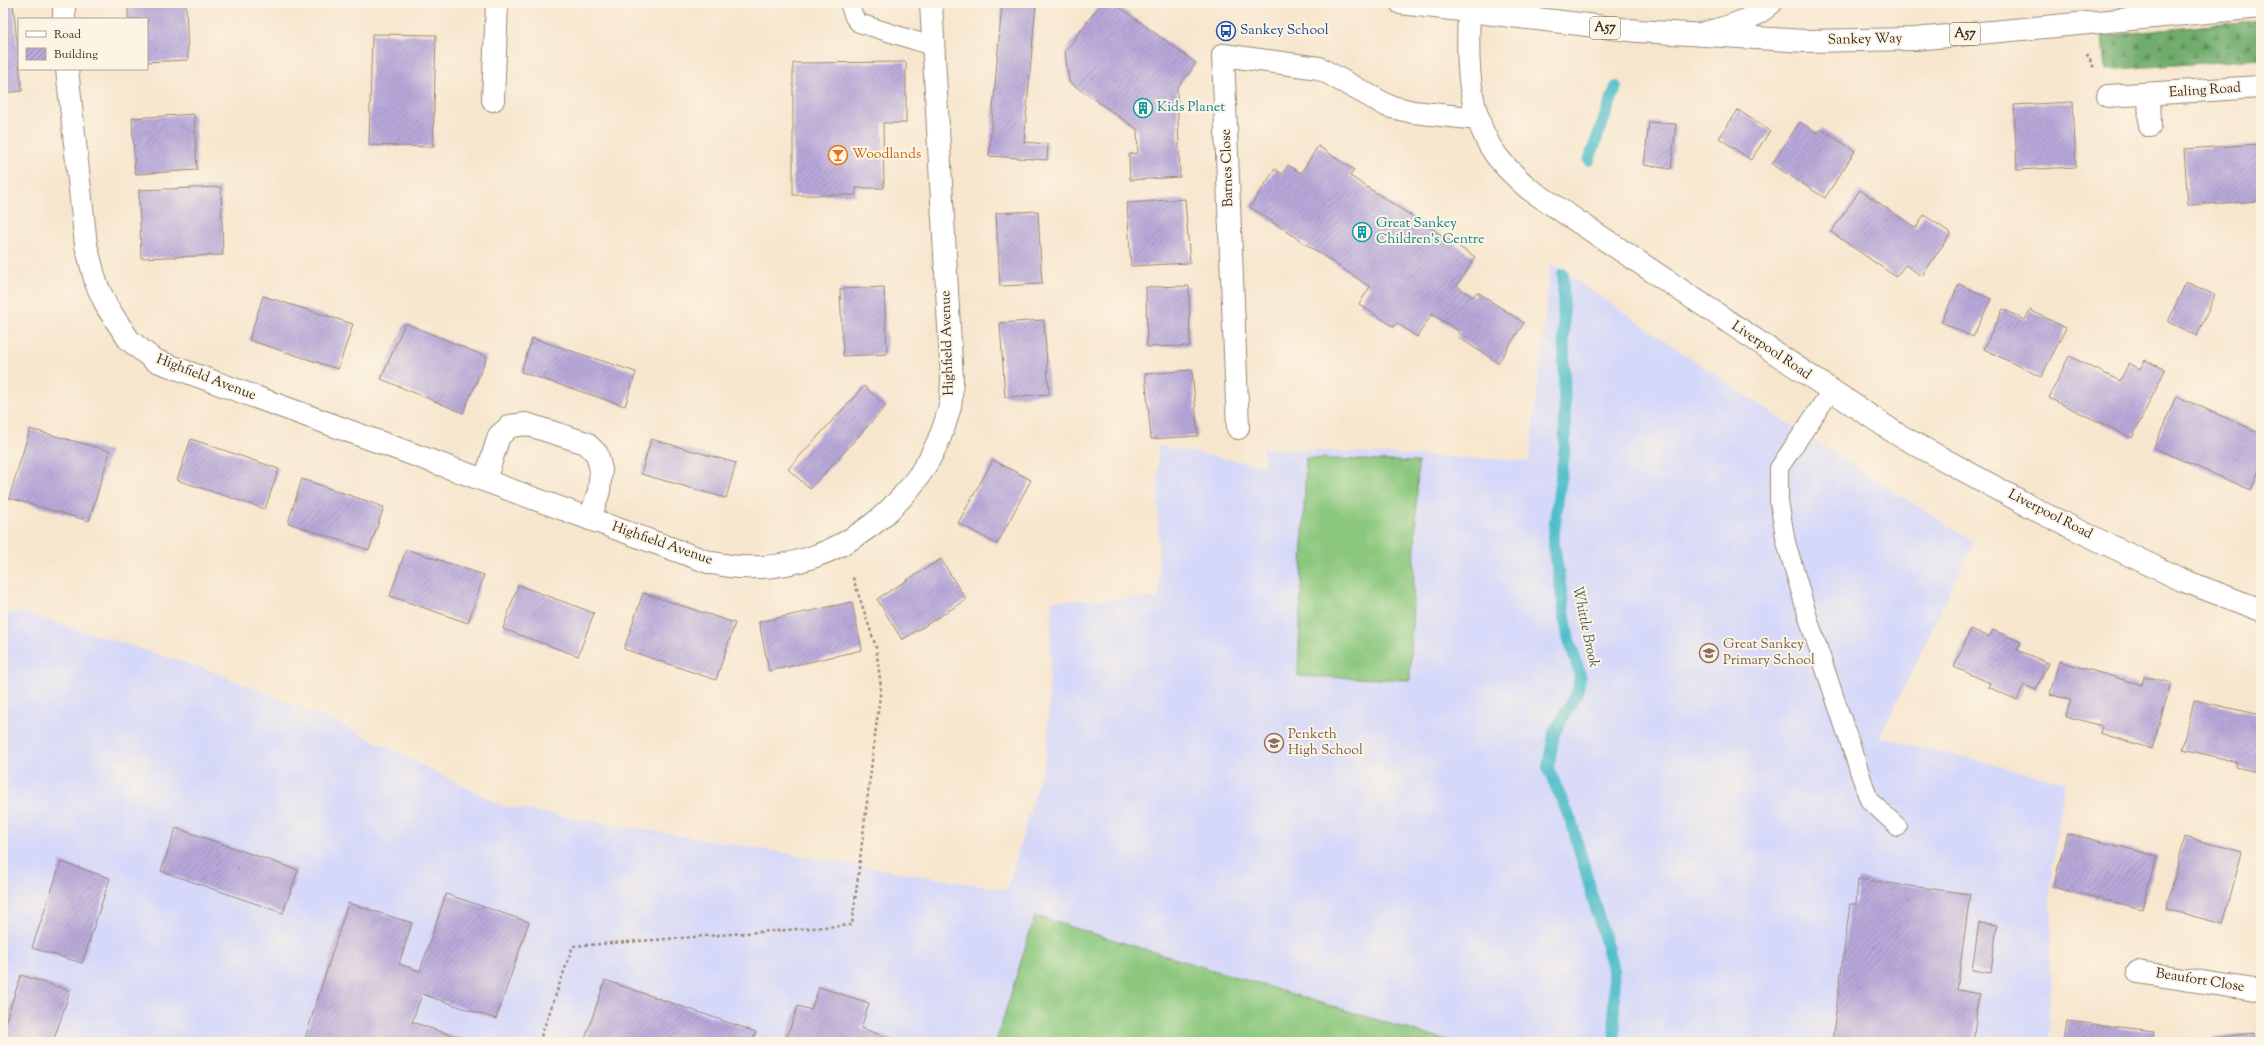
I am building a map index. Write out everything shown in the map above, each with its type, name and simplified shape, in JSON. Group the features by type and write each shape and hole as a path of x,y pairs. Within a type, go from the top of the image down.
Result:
{"main road":[{"path":"64,3 64,18"},
{"path":"493,100 497,3"},
{"name":"Highfield Avenue","path":"67,70 86,245 96,283 107,307 130,340 154,360 711,563 741,567 773,566 800,560 842,544 885,515 904,495 923,471 938,442 949,410 952,380 932,46 931,3"},
{"name":"A57","path":"1401,3 1469,12"},
{"path":"1698,34 1735,25 1760,13 1771,3"},
{"name":"Sankey Way","path":"1469,12 1638,31 1805,41 1915,39 2261,7"},
{"name":"Liverpool Road","path":"1469,12 1467,44 1470,73 1479,120 1490,146 1508,170 1529,189 1897,434 2044,514 2182,580 2261,610"},
{"name":"Barnes Close","path":"1238,428 1223,55 1319,68 1388,106 1413,112 1479,120"},
{"name":"Ealing Road","path":"2108,96 2261,87"},
{"name":"Ealing Road","path":"2149,94 2150,126"},
{"path":"485,480 499,436 510,426 526,424 586,443 597,454 601,470 599,491 590,519"},
{"name":"Beaufort Close","path":"2138,972 2261,991"}],"lane":[{"path":"849,3 854,17 859,23 932,46"},
{"path":"1831,391 1780,468 1779,501 1786,542 1810,624 1869,800 1898,827"}],"path":[{"path":"539,1042 574,946 852,925 882,687 876,647 842,544"}],"shaded area":[{"name":"Penketh High School","path":"1551,263 1773,414 1974,542 1880,737 2065,782 2051,877 2049,1042 3,1042 3,614 22,612 209,670 349,728 502,806 1007,890 1047,752 1052,601 1159,598 1158,446 1264,466 1263,448 1529,461"}],"green space":[{"path":"2261,20 2261,59 2105,70 2102,36"},
{"path":"1306,458 1418,462 1410,680 1298,676"},
{"path":"1035,916 1450,1042 996,1042"}],"building":[{"path":"3,3 13,3 18,52 18,70 20,70 22,91 3,93"},
{"path":"128,3 186,3 188,60 148,62 148,18 128,18"},
{"path":"1002,3 1036,3 1024,142 1048,144 1047,160 989,156"},
{"name":"Kids Planet","path":"1101,3 1114,3 1196,63 1177,88 1180,177 1130,180 1129,154 1138,153 1137,129 1069,82 1065,52"},
{"path":"372,34 436,35 433,147 369,145"},
{"name":"Woodlands","path":"906,62 906,123 883,123 884,188 856,188 856,195 793,195 793,63"},
{"path":"2073,102 2076,167 2017,170 2014,105"},
{"path":"1738,110 1770,131 1751,160 1719,138"},
{"path":"194,114 197,170 135,174 132,118"},
{"path":"1649,122 1676,124 1671,169 1644,165"},
{"path":"1800,122 1818,133 1821,129 1855,151 1825,198 1772,164"},
{"path":"2261,144 2261,201 2188,205 2184,149"},
{"name":"Great Sankey Children's Centre","path":"1318,146 1354,170 1350,176 1475,257 1457,286 1473,297 1477,292 1524,323 1498,363 1458,337 1460,332 1432,314 1417,337 1397,323 1394,327 1359,304 1370,287 1250,207 1275,169 1282,174 1288,165 1301,173"},
{"path":"221,187 223,255 141,258 139,190"},
{"path":"1860,190 1916,228 1924,215 1951,233 1922,276 1905,265 1896,277 1831,232"},
{"path":"1185,199 1190,263 1131,266 1127,203"},
{"path":"1038,211 1042,284 1000,286 996,213"},
{"path":"2186,282 2215,295 2197,336 2168,322"},
{"path":"1959,284 1991,299 1973,337 1941,322"},
{"path":"1189,286 1190,346 1147,347 1146,287"},
{"path":"884,287 887,354 843,356 840,289"},
{"path":"263,296 353,324 338,369 249,340"},
{"path":"2003,309 2025,320 2030,310 2066,328 2041,377 1984,349"},
{"path":"1044,320 1049,394 1005,397 1000,323"},
{"path":"405,323 487,357 463,413 381,379"},
{"path":"532,338 636,372 625,406 521,372"},
{"path":"2069,356 2120,381 2129,363 2140,369 2145,360 2165,370 2132,438 2049,398"},
{"path":"1192,370 1198,436 1151,439 1145,374"},
{"path":"864,386 886,406 810,489 788,469"},
{"path":"2176,396 2261,433 2261,466 2251,490 2154,448"},
{"path":"30,429 110,451 89,521 9,498"},
{"path":"191,439 279,469 265,509 177,480"},
{"path":"651,439 736,463 726,498 641,474"},
{"path":"993,460 1031,480 997,544 958,523"},
{"path":"302,479 384,507 369,550 288,523"},
{"path":"406,549 484,575 468,623 390,596"},
{"path":"941,559 966,600 902,640 877,599"},
{"path":"518,585 594,613 578,656 503,629"},
{"path":"643,593 735,623 716,680 624,649"},
{"path":"852,602 862,650 769,671 759,622"},
{"path":"1971,629 1989,637 1993,630 2021,642 2017,650 2048,663 2036,690 2024,685 2017,700 1988,687 1990,683 1954,667"},
{"path":"2059,661 2142,685 2144,676 2171,683 2152,749 2100,733 2102,726 2066,716 2070,700 2050,694"},
{"path":"2194,700 2261,715 2261,773 2236,767 2237,762 2183,749"},
{"path":"176,828 298,870 283,913 161,871"},
{"path":"2067,833 2157,856 2142,909 2053,887"},
{"path":"2185,837 2242,852 2223,924 2166,909"},
{"path":"61,862 110,878 82,963 32,948"},
{"path":"1858,879 1970,894 1957,990 1979,994 1973,1042 1832,1042 1850,904 1856,904"},
{"path":"446,894 529,922 496,1019 422,994 412,1022 472,1042 304,1042 348,903 412,923 399,964 420,971"},
{"path":"1979,923 1997,925 1991,973 1972,970"},
{"path":"21,975 70,991 53,1042 3,1042 3,1029"},
{"path":"605,980 756,1032 752,1042 584,1042"},
{"path":"819,987 869,1003 861,1028 900,1042 785,1042 798,1006 811,1010"},
{"path":"2067,1021 2154,1031 2153,1042 2064,1042"},
{"path":"2255,1033 2256,1042 2214,1042 2213,1038"}],"waterway":[{"name":"Whittle Brook","path":"1589,160 1616,87"},
{"name":"Whittle Brook","path":"1563,274 1565,446 1553,538 1568,636 1580,675 1578,691 1554,733 1548,768 1571,821 1613,968 1615,1042"}],"place":[{"name":"Sankey School","path":"1226,31"},
{"name":"Kids Planet","path":"1143,108"},
{"name":"Woodlands","path":"838,155"},
{"name":"Great Sankey Children's Centre","path":"1362,232"},
{"name":"Great Sankey Primary School","path":"1709,653"},
{"name":"Penketh High School","path":"1274,743"}]}
